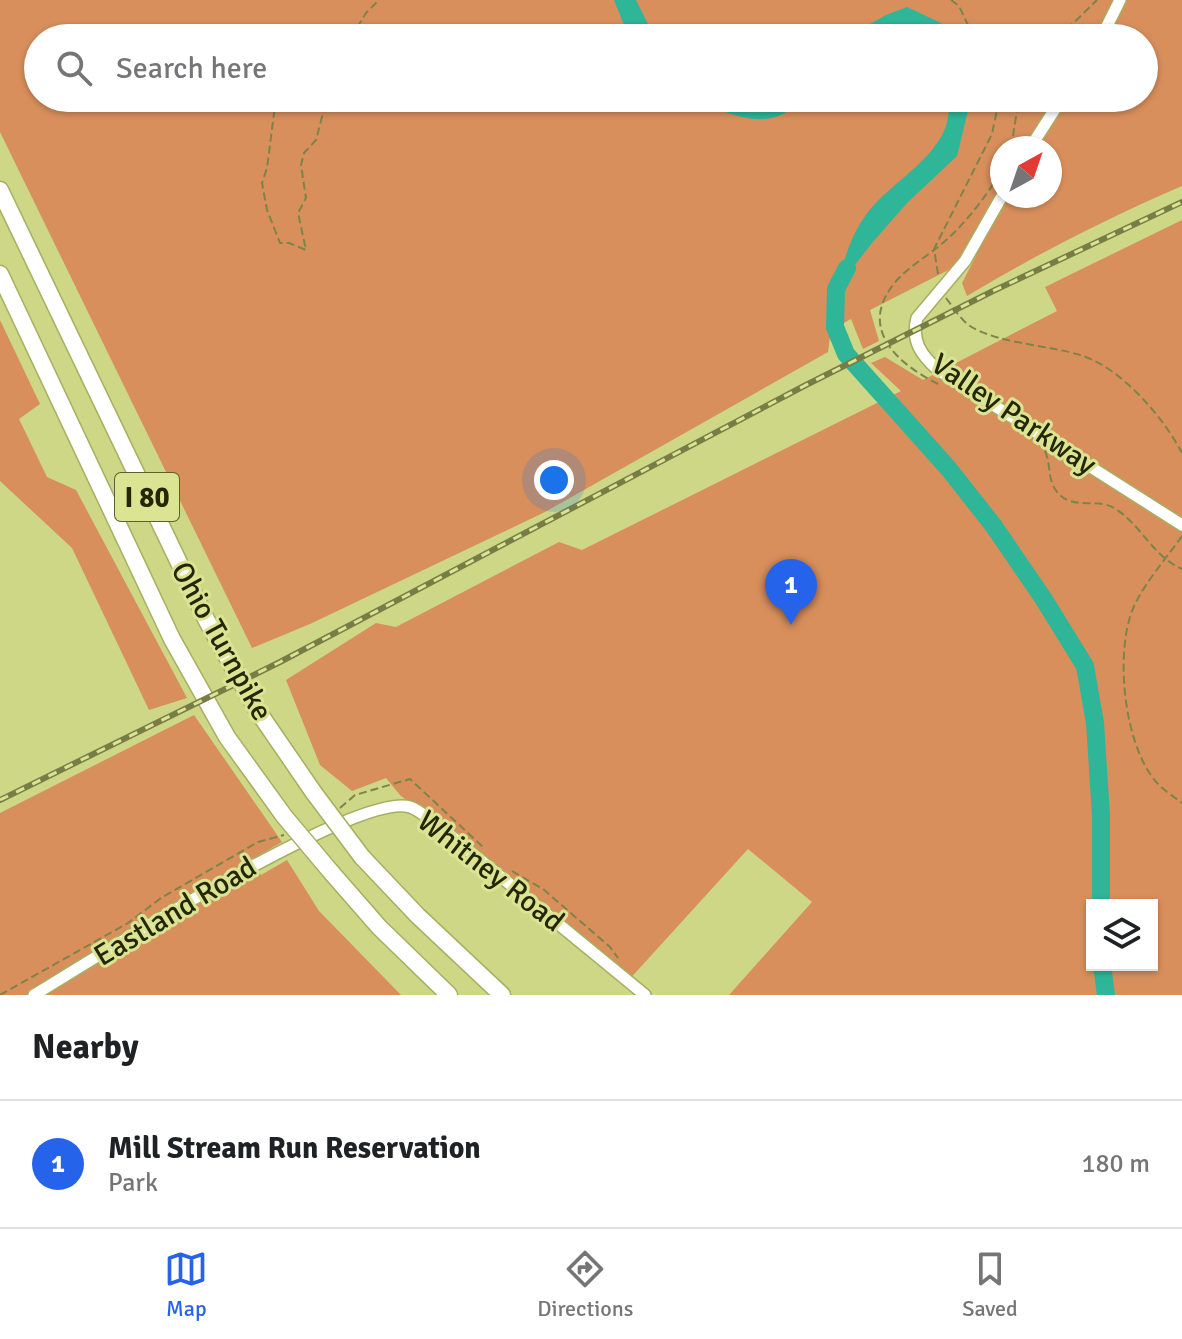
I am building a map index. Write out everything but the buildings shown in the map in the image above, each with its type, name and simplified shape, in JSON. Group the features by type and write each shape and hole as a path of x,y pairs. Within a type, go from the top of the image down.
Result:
{"highway":[{"name":"Ohio Turnpike","path":"0,190 207,621 257,710 362,857 418,916 502,995"},
{"name":"Ohio Turnpike","path":"0,274 172,639 227,737 284,816 331,872 379,927 449,995"}],"street":[{"path":"1108,24 1120,0"},
{"path":"1038,136 1053,112"},
{"name":"Valley Parkway","path":"995,208 965,261 917,318 915,342 925,359 960,385 1182,525"},
{"name":"Whitney Road","path":"320,832 384,808 409,806 440,827 645,995"},
{"name":"Eastland Road","path":"34,995 265,858 320,832"}],"path":[{"path":"359,24 379,0"},
{"path":"951,0 959,6 967,24"},
{"path":"1072,24 1097,0"},
{"path":"274,112 262,183 265,203 280,243 306,250 298,213 306,198 301,165 304,153 316,140 323,112"},
{"path":"997,112 992,134 934,249 940,289 970,326 1028,344 1087,357 1111,372 1147,403 1173,435 1182,453"},
{"path":"1013,136 1017,112"},
{"path":"938,384 896,357 884,341 880,323 885,300 894,283 953,233 990,185"},
{"path":"1041,447 1048,454 1050,479 1059,495 1076,503 1095,502 1116,509 1165,560 1182,569"},
{"path":"1182,536 1136,602 1126,630 1122,664 1138,749 1157,782 1182,803"}],"shaded area":[{"path":"0,0 1182,0 1182,186 1073,237 967,296 962,283 976,256 870,310 879,341 863,349 851,319 831,330 828,352 545,512 310,624 252,648 0,132"},
{"path":"1182,220 1182,995 729,995 812,902 748,849 627,982 400,795 386,778 352,791 320,765 286,680 376,623 396,627 559,542 582,550 901,391 871,363 885,357 923,380 1057,311 1045,287"},
{"path":"0,320 40,404 19,419 47,477 76,490 187,698 149,710 72,548 0,481"},
{"path":"194,715 282,842 242,865 245,871 254,867 261,875 287,860 319,911 401,995 0,995 0,813"}],"water":[{"path":"614,0 636,0 648,24 624,24"},
{"path":"907,7 942,24 870,24"},
{"path":"727,112 786,112 761,119"},
{"path":"948,112 968,112 957,156 907,203 836,289 851,241 860,224 877,202 933,149 943,134"}],"waterway":[{"path":"847,268 836,289 835,327 846,354 948,468 993,525 1085,666 1095,723 1101,815 1101,899"},
{"path":"1103,971 1106,995"}],"railway":[{"path":"0,800 280,662 804,386 993,291 1182,202"}],"place":[{"name":"Mill Stream Run Reservation","path":"791,625"}]}
